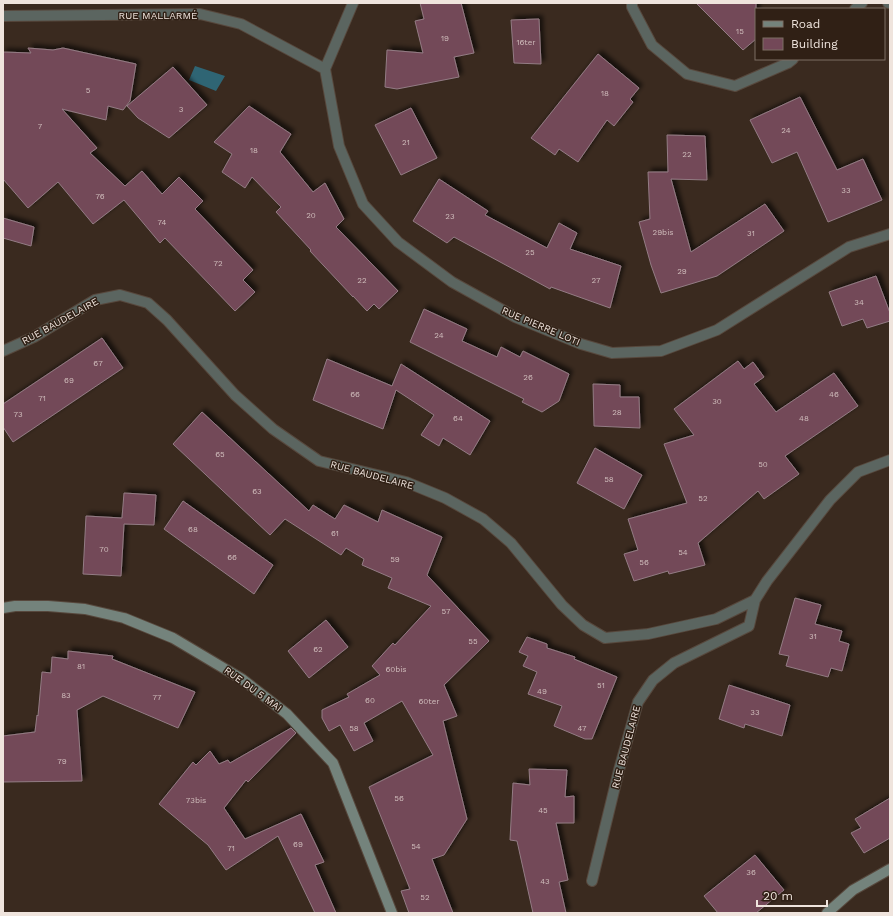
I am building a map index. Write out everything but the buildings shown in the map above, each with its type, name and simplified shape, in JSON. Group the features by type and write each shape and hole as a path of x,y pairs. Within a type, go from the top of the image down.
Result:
{"main road":[{"name":"RUE DU 5 MAI","path":"3,608 15,606 48,606 85,609 124,618 173,638 242,679 287,714 333,763 392,913"},
{"path":"827,913 853,890 890,868"}],"street":[{"path":"325,69 353,3"},
{"path":"632,3 632,7 652,45 687,74 735,86 792,60"},
{"name":"RUE MALLARMÉ","path":"3,16 200,14 241,24 325,69"},
{"name":"RUE PIERRE LOTI","path":"325,69 339,146 363,204 398,242 452,282 515,317 581,344 612,353 662,351 717,330 849,247 890,234"},
{"name":"RUE BAUDELAIRE","path":"3,351 34,338 95,300 120,295 148,303 167,320 235,395 273,429 319,461 406,482 445,498 483,519 511,543 562,605 583,625 605,638 648,634 716,619 755,600"},
{"name":"RUE BAUDELAIRE","path":"592,881 619,770 638,702 652,680 674,663 749,626 755,600 767,581 830,500 858,472 890,460"}],"water":[{"path":"195,66 225,76 216,91 189,80"}]}
